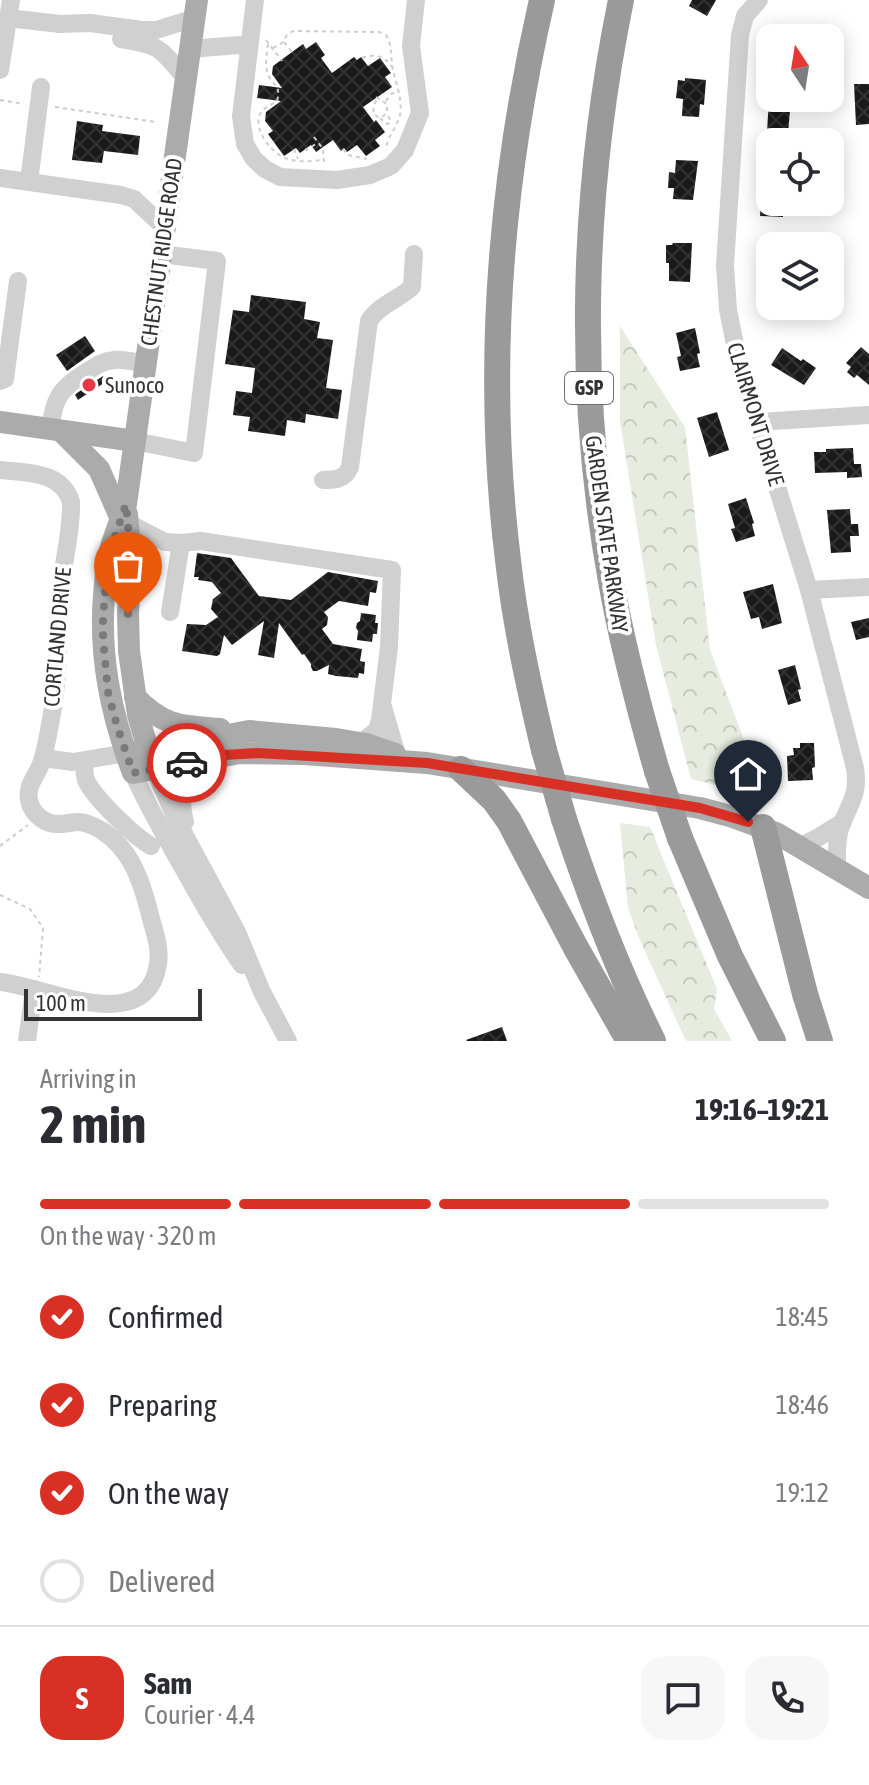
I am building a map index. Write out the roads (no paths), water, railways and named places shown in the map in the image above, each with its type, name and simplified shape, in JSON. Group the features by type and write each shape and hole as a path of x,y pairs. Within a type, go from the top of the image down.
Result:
{"highway":[{"path":"542,0 510,170 499,300 498,429 508,560 529,688 564,819 608,943 653,1041"},
{"name":"GARDEN STATE PARKWAY","path":"621,0 600,116 588,258 593,452 611,580 623,644 657,771 680,838 730,956 773,1041"},
{"path":"461,769 494,800 509,821 629,1041"},
{"path":"763,827 820,1041"}],"main road":[{"name":"CHESTNUT RIDGE ROAD","path":"140,761 117,726 108,692 103,618 108,558 125,515 196,9"},
{"path":"3,421 135,441"},
{"path":"56,430 99,469 125,515"},
{"name":"CHESTNUT RIDGE ROAD","path":"125,515 131,560 128,634 140,761"},
{"path":"135,697 153,714 174,724 361,743 427,763 700,808 763,827 801,846 869,888"},
{"path":"140,761 249,731"},
{"path":"140,761 280,753 427,763"}],"street":[{"path":"255,0 256,42 241,116 245,144 254,159 280,177 337,180 370,175 391,166 405,150 420,113 411,46 416,0"},
{"name":"CLAIRMONT DRIVE","path":"759,0 745,16 740,35 725,265 731,330 739,364 862,768 843,822 837,846 837,868"},
{"path":"0,70 10,9 89,35 150,43 166,54 186,79"},
{"path":"60,24 90,23 156,30 196,9"},
{"path":"190,49 256,42"},
{"path":"29,182 40,96"},
{"path":"0,178 110,192 134,199 164,227"},
{"path":"135,441 194,453 217,261 161,254"},
{"path":"323,480 341,478 350,467 369,321 375,312 412,287 414,254"},
{"path":"3,380 18,281"},
{"path":"56,430 54,405 69,383 110,360 146,364"},
{"path":"758,422 869,415"},
{"name":"CORTLAND DRIVE","path":"0,470 52,478 65,488 71,502 60,594 57,682 43,758 29,793 30,805 37,815 55,824 79,822 93,826 108,835 130,858"},
{"path":"125,515 173,543"},
{"path":"131,560 144,552 173,543 201,541 392,570 383,706 377,730 361,743"},
{"path":"170,612 173,543"},
{"path":"809,590 869,587"},
{"path":"383,706 397,755"},
{"path":"192,848 182,809 182,793 192,775 211,757"},
{"path":"43,758 73,762 140,761"},
{"path":"85,761 85,775 91,787 130,831 159,844"},
{"name":"CHESTNUT RIDGE ROAD","path":"140,761 159,844 262,992"},
{"name":"CHESTNUT RIDGE ROAD","path":"140,761 237,932 262,992 288,1041"},
{"path":"801,846 843,822"},
{"path":"0,982 109,1006 126,1003 148,989 158,966 159,951 142,883 130,858 159,844"},
{"path":"27,1041 34,989"}],"place":[{"name":"Sunoco","path":"89,385"}]}
